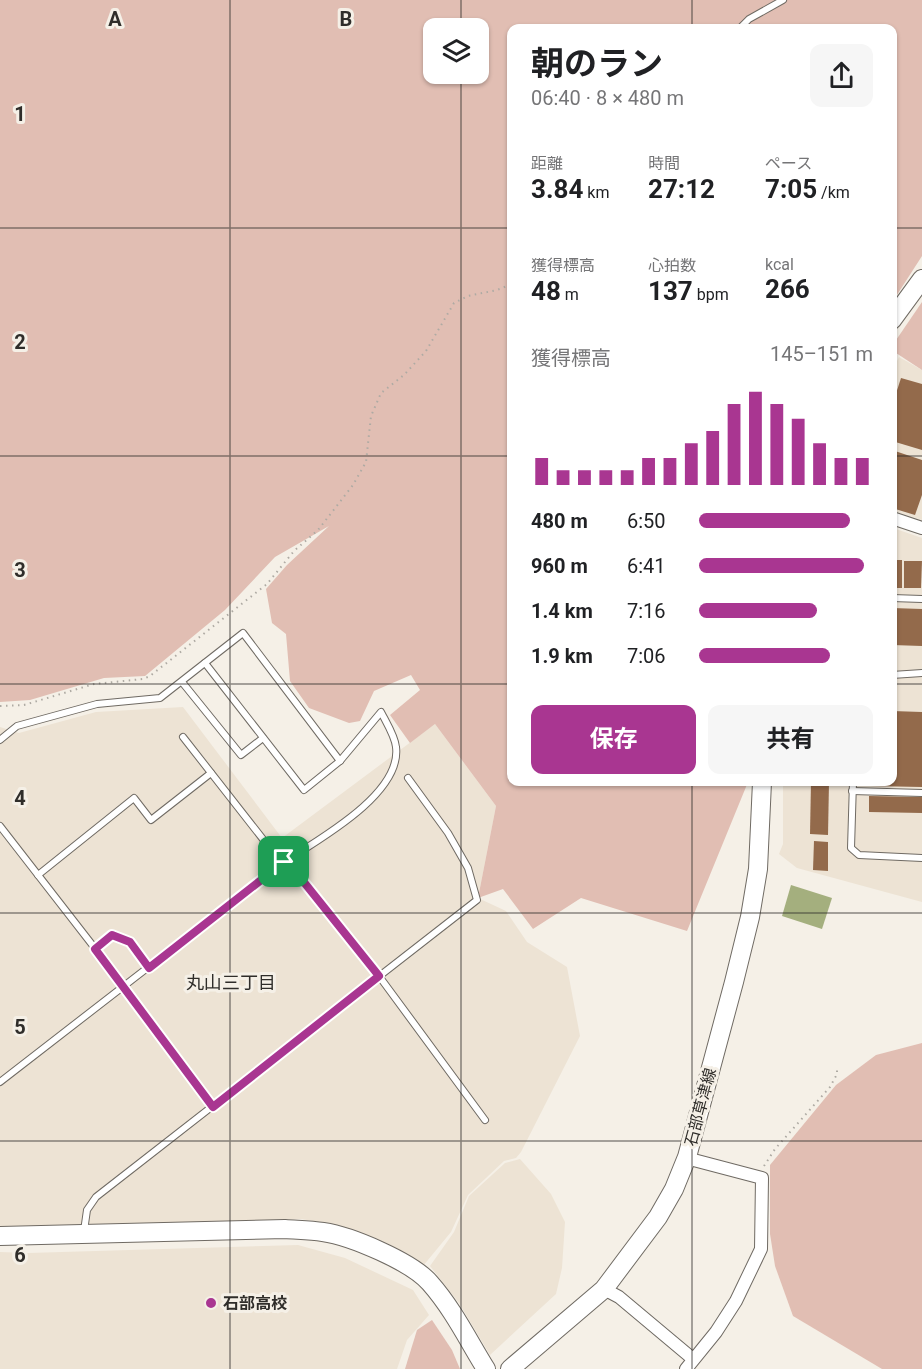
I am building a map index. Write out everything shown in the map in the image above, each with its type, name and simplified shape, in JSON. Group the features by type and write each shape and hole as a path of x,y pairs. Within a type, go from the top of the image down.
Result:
{"main road":[{"path":"897,313 922,279"},
{"name":"石部草津線","path":"510,1369 604,1289 658,1217 674,1189 686,1158 750,917 758,869 762,786"},
{"path":"0,1236 285,1229 338,1235 399,1261 429,1281 448,1306 486,1369"}],"street":[{"path":"897,520 922,528"},
{"path":"604,1289 619,1297 689,1364 716,1332 736,1301 760,1249 762,1178 686,1158"}],"lane":[{"path":"744,24 783,0"},
{"path":"897,598 922,599"},
{"path":"0,740 17,726 97,704 160,698 243,633 340,761"},
{"path":"0,1082 284,862 330,832 376,796 393,770 396,746 381,712 340,761 304,790 205,663"},
{"path":"897,675 922,673"},
{"path":"182,682 241,755 264,738"},
{"path":"183,737 273,852 303,881 379,976 485,1120"},
{"path":"38,875 134,798 151,820 212,773"},
{"path":"84,1235 87,1210 96,1197 477,900 468,868 448,833 408,778"},
{"path":"853,786 851,848 859,855 922,858"},
{"path":"852,791 922,793"},
{"path":"0,826 125,987 213,1107"},
{"path":"95,949 112,935 130,942 149,968"}],"path":[{"path":"0,706 24,705 94,684 143,679 150,676 267,584 294,550 318,530 353,485 366,462 371,416 381,393 404,375 426,351 454,303 468,296 507,286"},
{"path":"762,1178 764,1166 776,1149 830,1087 837,1074 837,1066"}],"shaded area":[{"path":"0,0 922,0 922,256 897,295 897,24 507,24 507,786 746,786 687,931 581,898 533,929 503,889 478,898 496,806 435,724 410,743 390,715 420,690 411,675 374,691 360,721 349,723 309,708 290,681 286,634 272,623 266,589 287,565 329,526 275,557 225,610 145,676 104,678 30,700 0,702"},
{"path":"922,302 922,370 897,354 897,339"},
{"path":"899,357 922,370 922,520 897,512 897,361"},
{"path":"897,529 922,538 922,902 797,868 779,854 783,844 783,786 897,786"},
{"path":"183,707 282,838 435,724 496,806 478,898 506,911 527,942 567,967 580,1036 521,1152 516,1158 504,1161 468,1195 451,1232 423,1266 342,1226 301,1219 0,1230 0,727 19,733 96,712"},
{"path":"791,885 832,898 822,929 782,916"},
{"path":"922,1043 922,1369 882,1369 793,1316 775,1266 770,1234 770,1165 836,1085 876,1055"},
{"path":"520,1159 551,1194 565,1222 562,1268 556,1294 490,1355 459,1303 430,1266 454,1232 469,1196 505,1163"},
{"name":"石部高校","path":"298,1245 345,1258 413,1290 429,1315 407,1340 397,1369 0,1369 0,1252"},
{"path":"432,1320 452,1350 460,1369 405,1369 417,1330"}],"building":[{"path":"901,378 922,384 922,450 897,442 897,390"},
{"path":"897,452 922,460 922,495 915,515 897,510"},
{"path":"897,560 902,560 902,588 897,588"},
{"path":"904,561 922,561 921,588 904,588"},
{"path":"897,608 922,609 922,646 897,645"},
{"path":"897,711 922,712 922,787 870,786 897,786"},
{"path":"811,786 829,786 828,835 810,834"},
{"path":"869,796 922,797 922,813 869,812"},
{"path":"814,841 828,842 828,871 813,870"}],"place":[{"name":"石部高校","path":"211,1303"}],"district":[{"name":"丸山三丁目","path":"231,983"}],"route":[{"path":"284,862 303,881 379,976 213,1107 95,949 112,935 130,942 149,968 284,862"}]}
